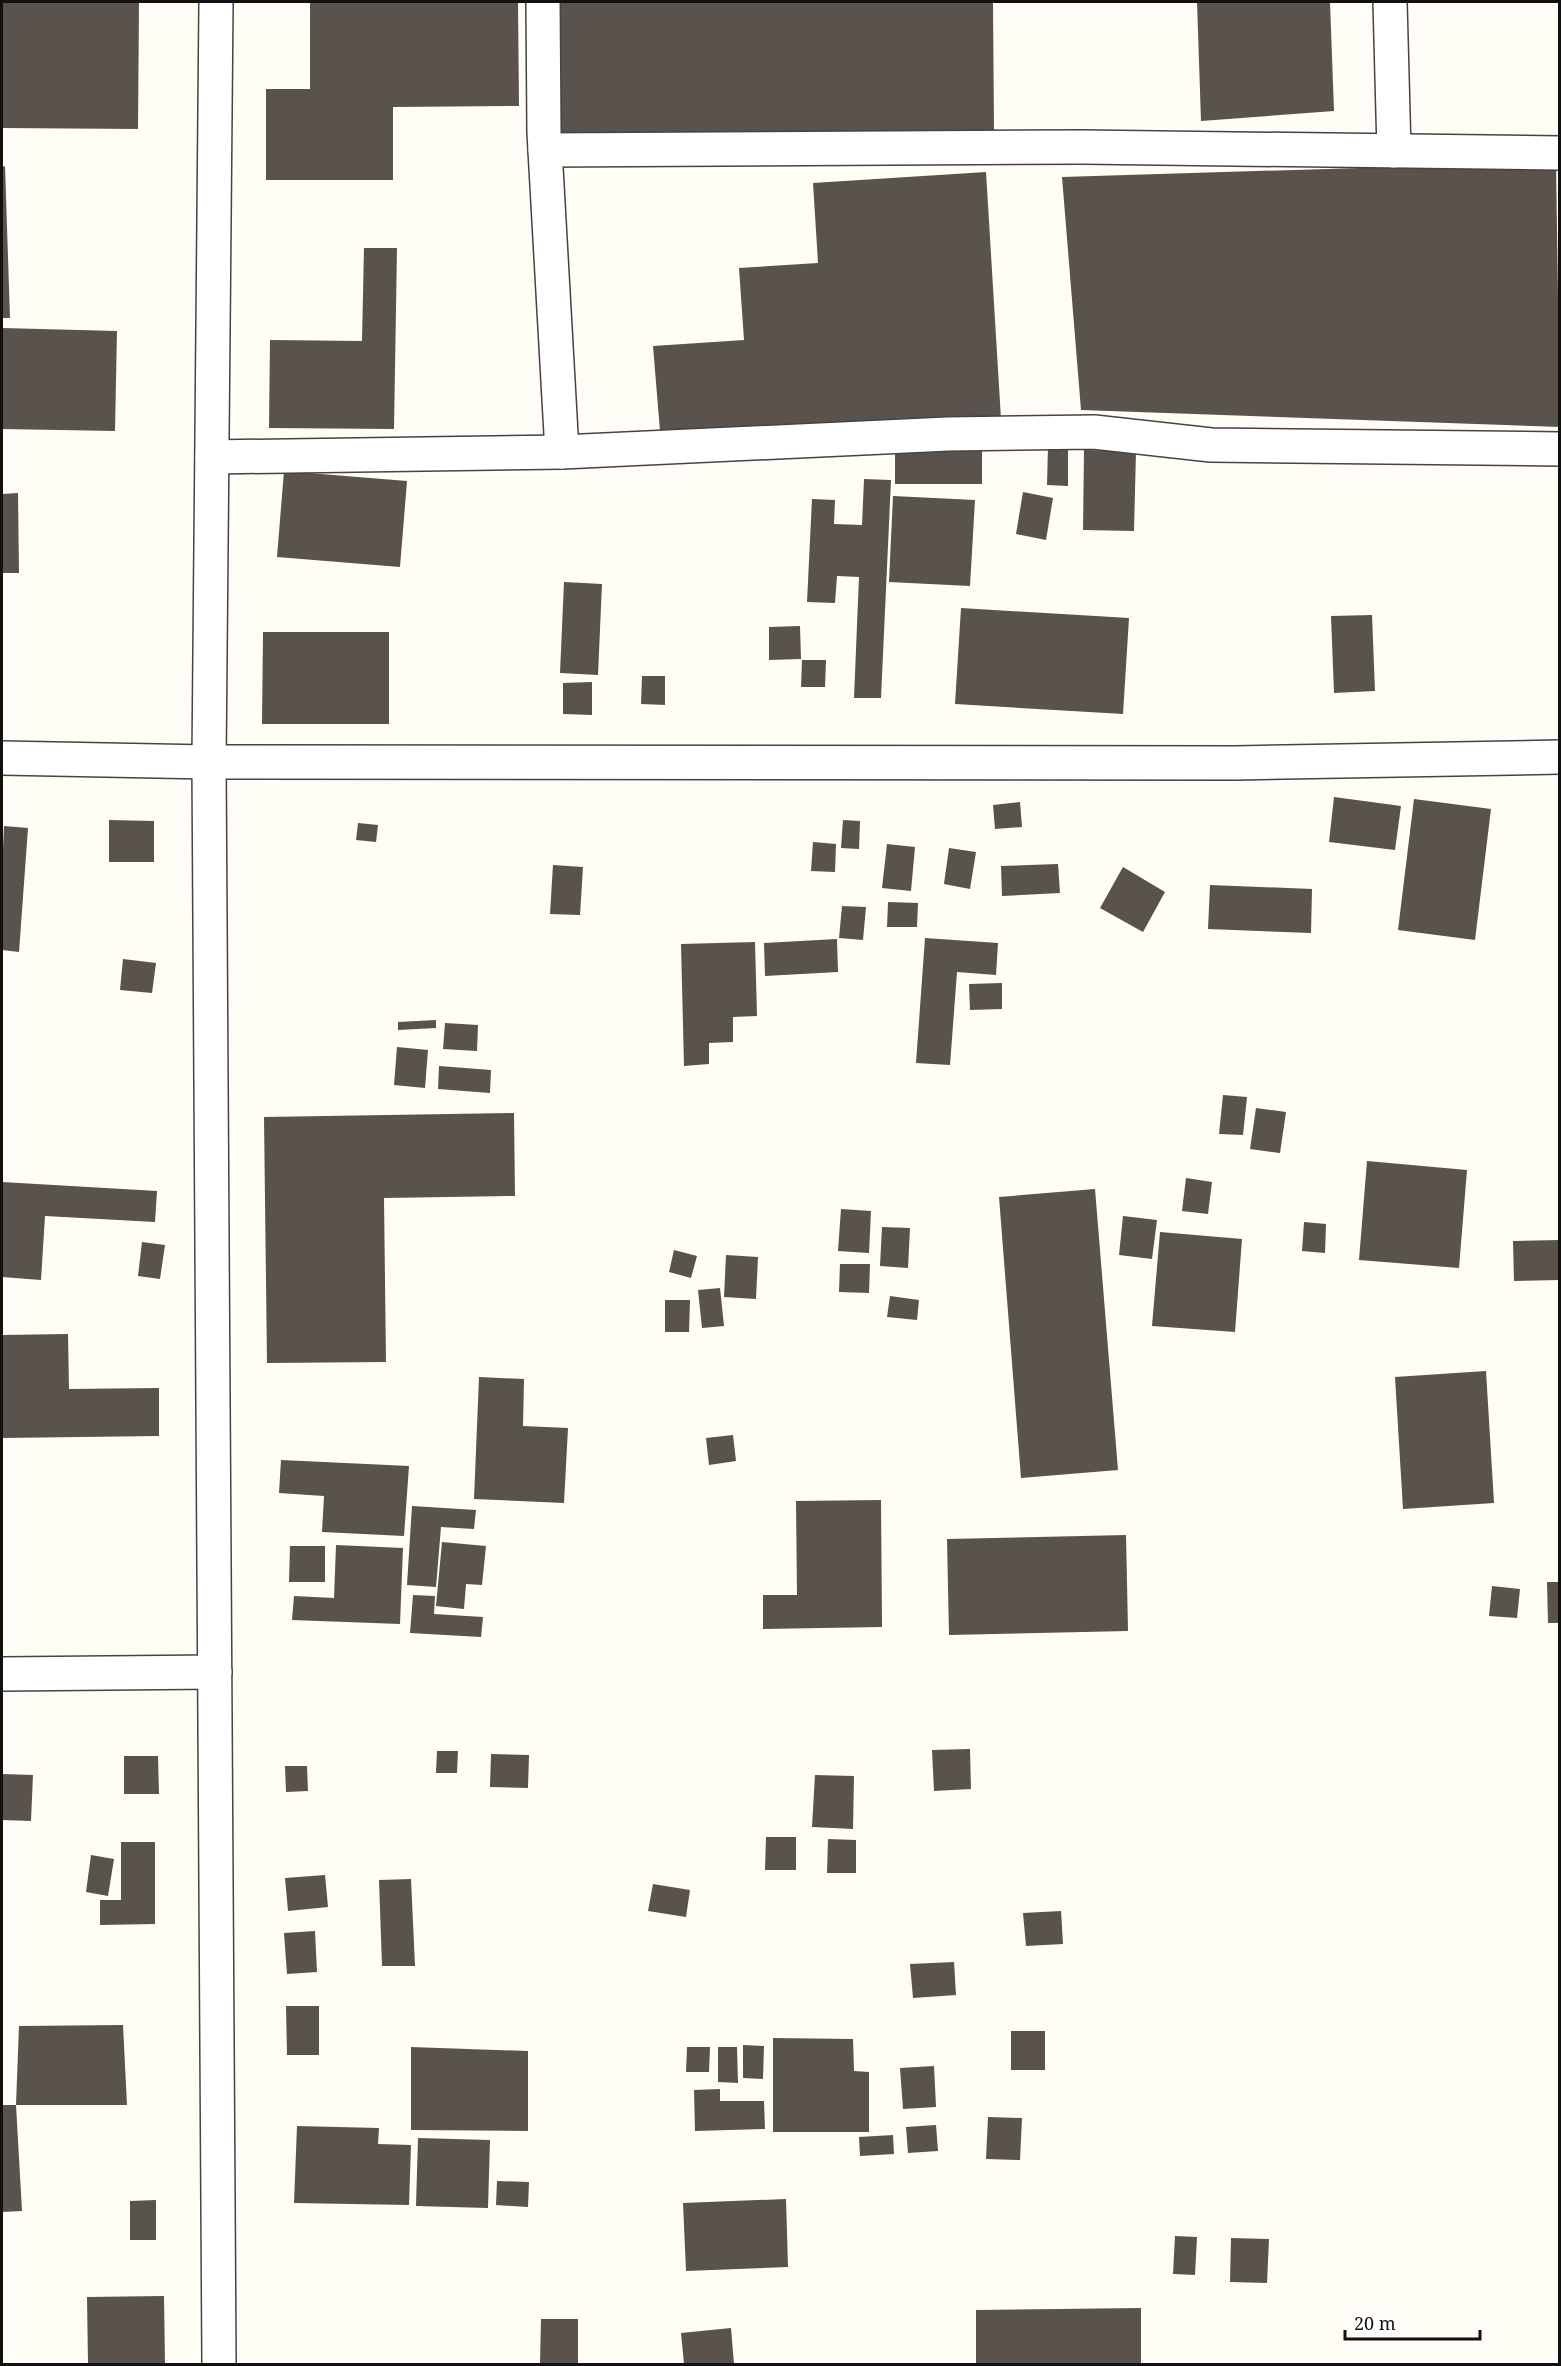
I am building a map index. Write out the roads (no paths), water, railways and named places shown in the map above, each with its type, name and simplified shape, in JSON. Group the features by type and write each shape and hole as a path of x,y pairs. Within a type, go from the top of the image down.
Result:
{"street":[{"path":"216,2 209,762 219,2364"},
{"path":"543,2 545,150 562,452"},
{"path":"1390,2 1394,151"},
{"path":"545,150 1083,147 1560,153"},
{"path":"212,457 562,452 948,434 1094,432 1211,445 1560,449"},
{"path":"2,758 209,762 1236,763 1560,757"},
{"path":"2,1674 215,1672"}]}
